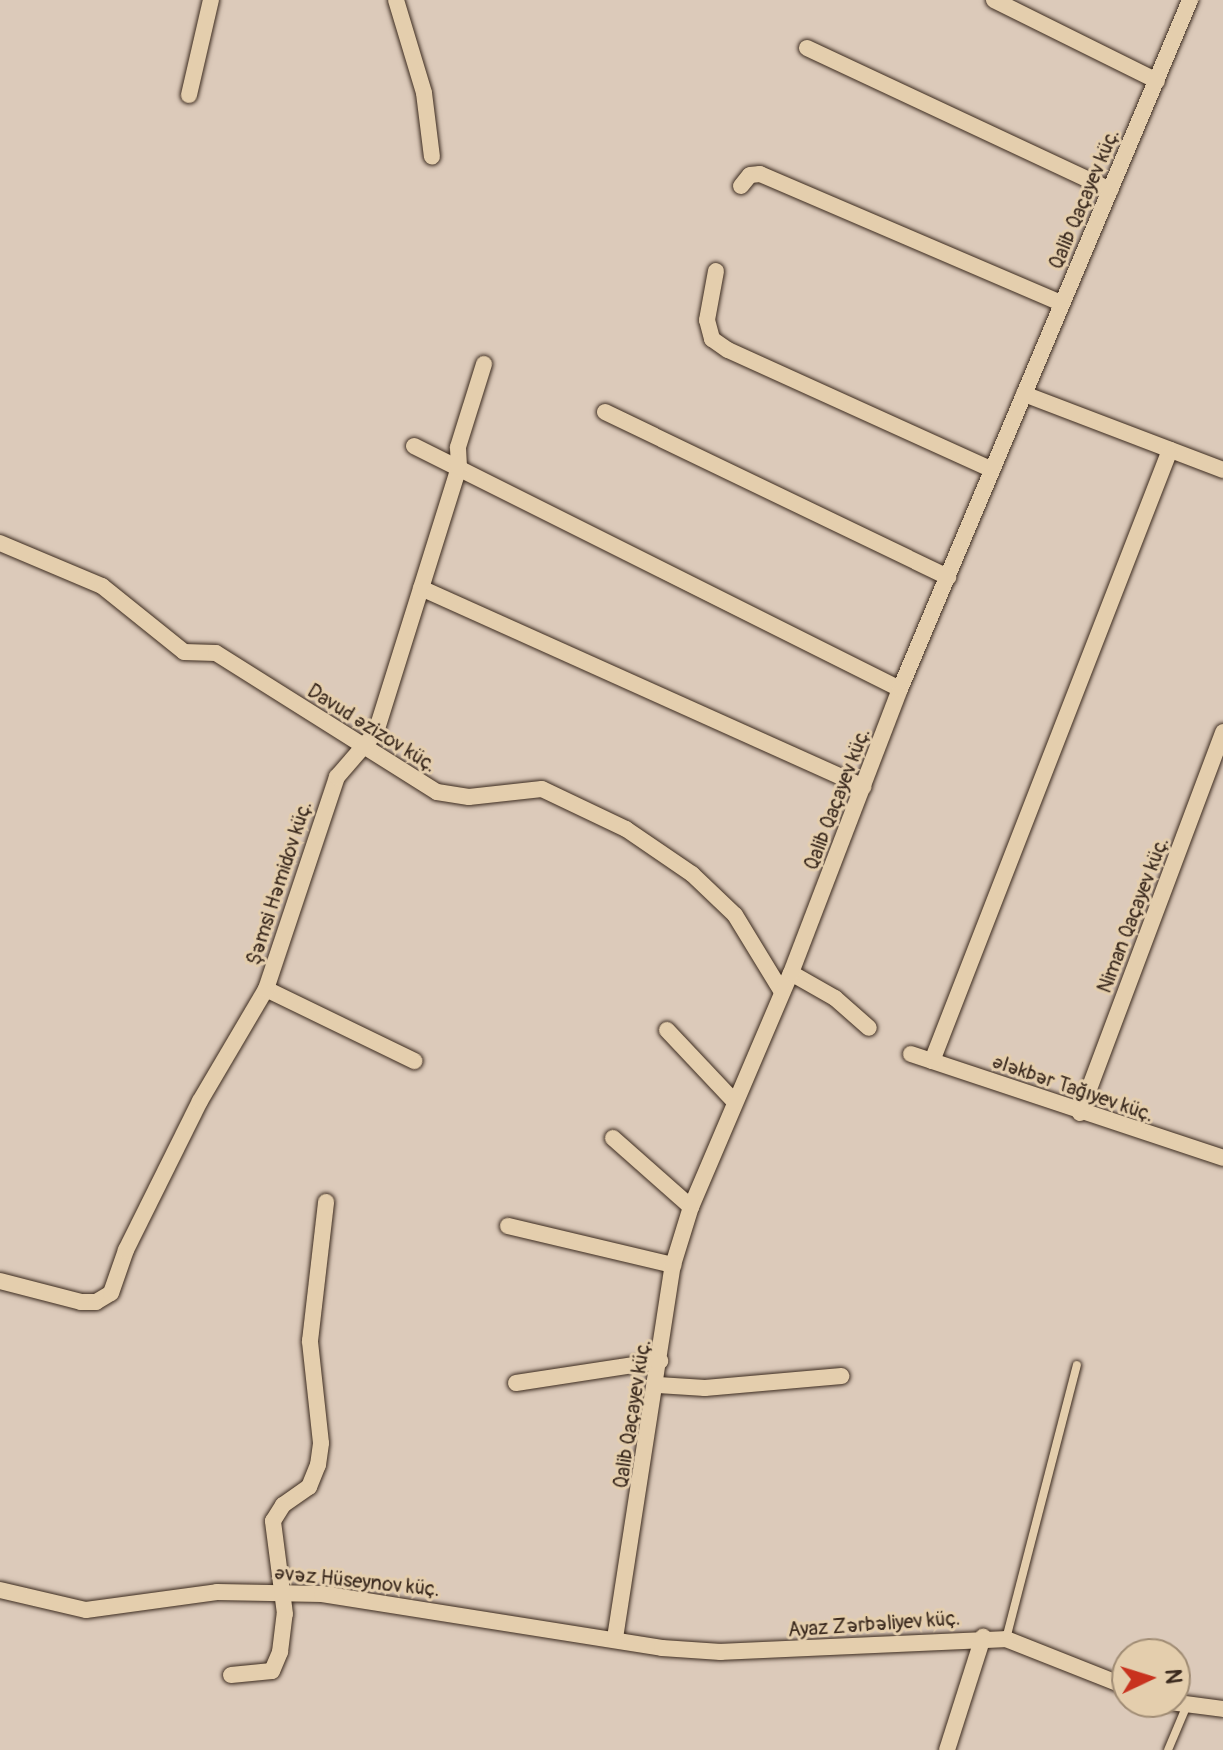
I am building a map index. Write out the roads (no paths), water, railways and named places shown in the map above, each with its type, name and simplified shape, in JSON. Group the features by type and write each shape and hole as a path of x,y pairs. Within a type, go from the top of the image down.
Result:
{"street":[{"path":"189,95 211,0"},
{"path":"396,0 424,93 432,157"},
{"path":"994,0 1157,81"},
{"name":"Qalib Qaçayev küç.","path":"615,1638 658,1385 673,1265 691,1207 733,1100 791,973 900,689 1190,0"},
{"path":"807,48 1110,190"},
{"path":"741,186 750,175 760,174 1061,303"},
{"path":"716,271 707,320 712,339 728,350 992,470"},
{"name":"Şəmsi Həmidov küç.","path":"0,1281 81,1302 96,1302 111,1293 200,1101 266,989 324,806 337,777 366,749 459,467 458,447 484,364"},
{"path":"1024,394 1223,470"},
{"path":"605,412 948,577"},
{"path":"414,446 900,689"},
{"path":"932,1061 1170,450"},
{"name":"Davud Əzizov küç.","path":"0,543 102,586 184,652 216,653 366,749 449,796 542,789 626,829 692,874 735,915 782,992"},
{"path":"421,588 863,787"},
{"name":"Niman Qaçayev küç.","path":"1080,1113 1223,732"},
{"path":"791,973 835,998 869,1028"},
{"path":"266,989 414,1061"},
{"path":"667,1030 733,1100"},
{"name":"Ələkbər Tağıyev küç.","path":"911,1054 1080,1113 1223,1158"},
{"path":"613,1138 691,1207"},
{"path":"231,1675 272,1671 280,1652 283,1591 273,1521 283,1505 309,1487 320,1454 310,1341 326,1202"},
{"path":"508,1226 673,1265"},
{"path":"516,1383 660,1361"},
{"path":"658,1385 705,1388 841,1376"},
{"name":"Əvəz Hüseynov küç.","path":"0,1590 86,1610 217,1592 283,1591 378,1600 615,1638"},
{"path":"947,1750 983,1637"},
{"name":"Ayaz Zərbəliyev küç.","path":"615,1638 721,1652 983,1637 1006,1639 1111,1681"},
{"path":"1191,1705 1223,1709"}],"lane":[{"path":"1006,1639 1077,1365"},
{"path":"1168,1750 1175,1718"}]}
